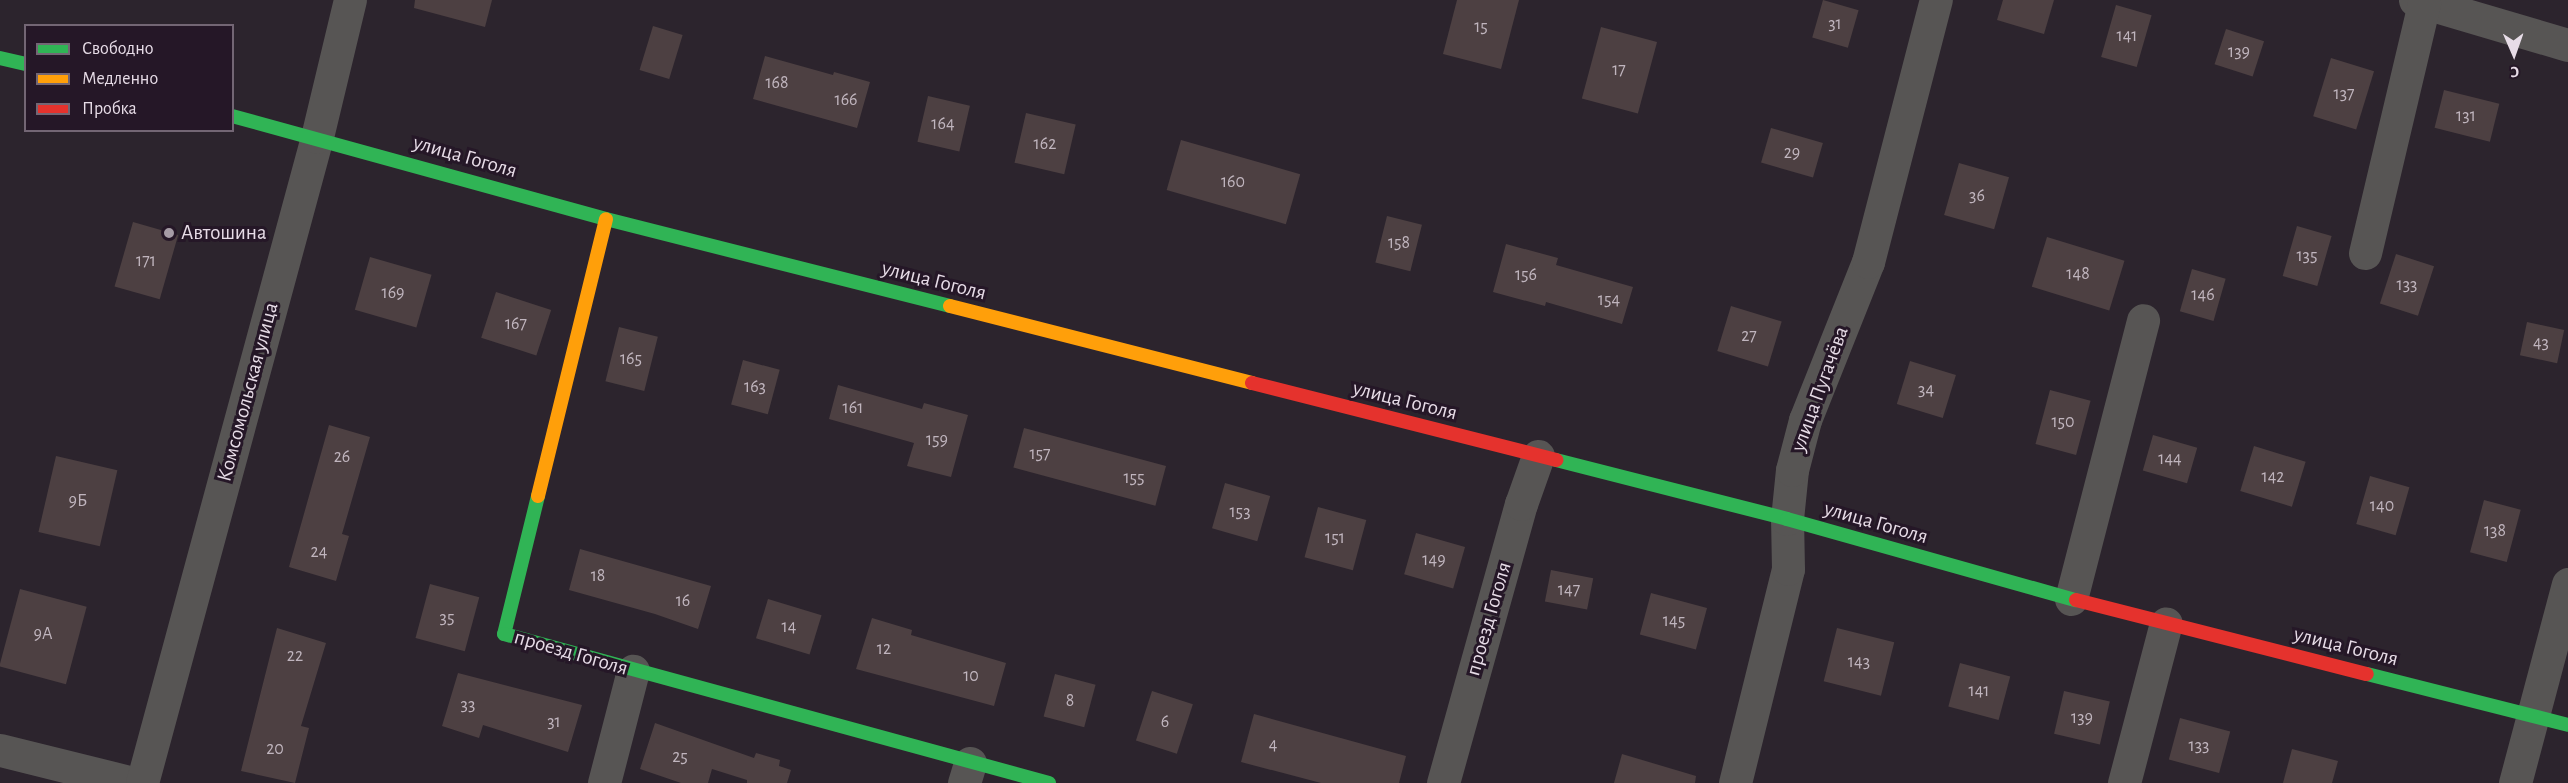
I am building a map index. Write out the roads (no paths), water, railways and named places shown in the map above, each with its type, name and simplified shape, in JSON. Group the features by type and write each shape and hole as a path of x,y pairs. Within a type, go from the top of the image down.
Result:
{"street":[{"name":"Комсомольская улица","path":"142,783 316,137 350,0"},
{"name":"улица Пугачёва","path":"1735,783 1788,569 1787,519 1792,470 1805,420 1868,262 1936,0"},
{"path":"2365,253 2420,1 2568,45"},
{"path":"0,58 24,64"},
{"name":"улица Гоголя","path":"234,116 316,137 606,219 1787,519 2070,599 2568,725"},
{"name":"проезд Гоголя","path":"606,219 504,634 967,773 1049,783"},
{"path":"2070,599 2143,320"},
{"name":"проезд Гоголя","path":"1443,783 1521,504 1538,456"},
{"path":"2516,783 2568,584"},
{"path":"2124,783 2166,623"},
{"path":"604,783 633,671"},
{"path":"0,750 133,783"}],"place":[{"name":"Автошина","path":"169,233"}]}
